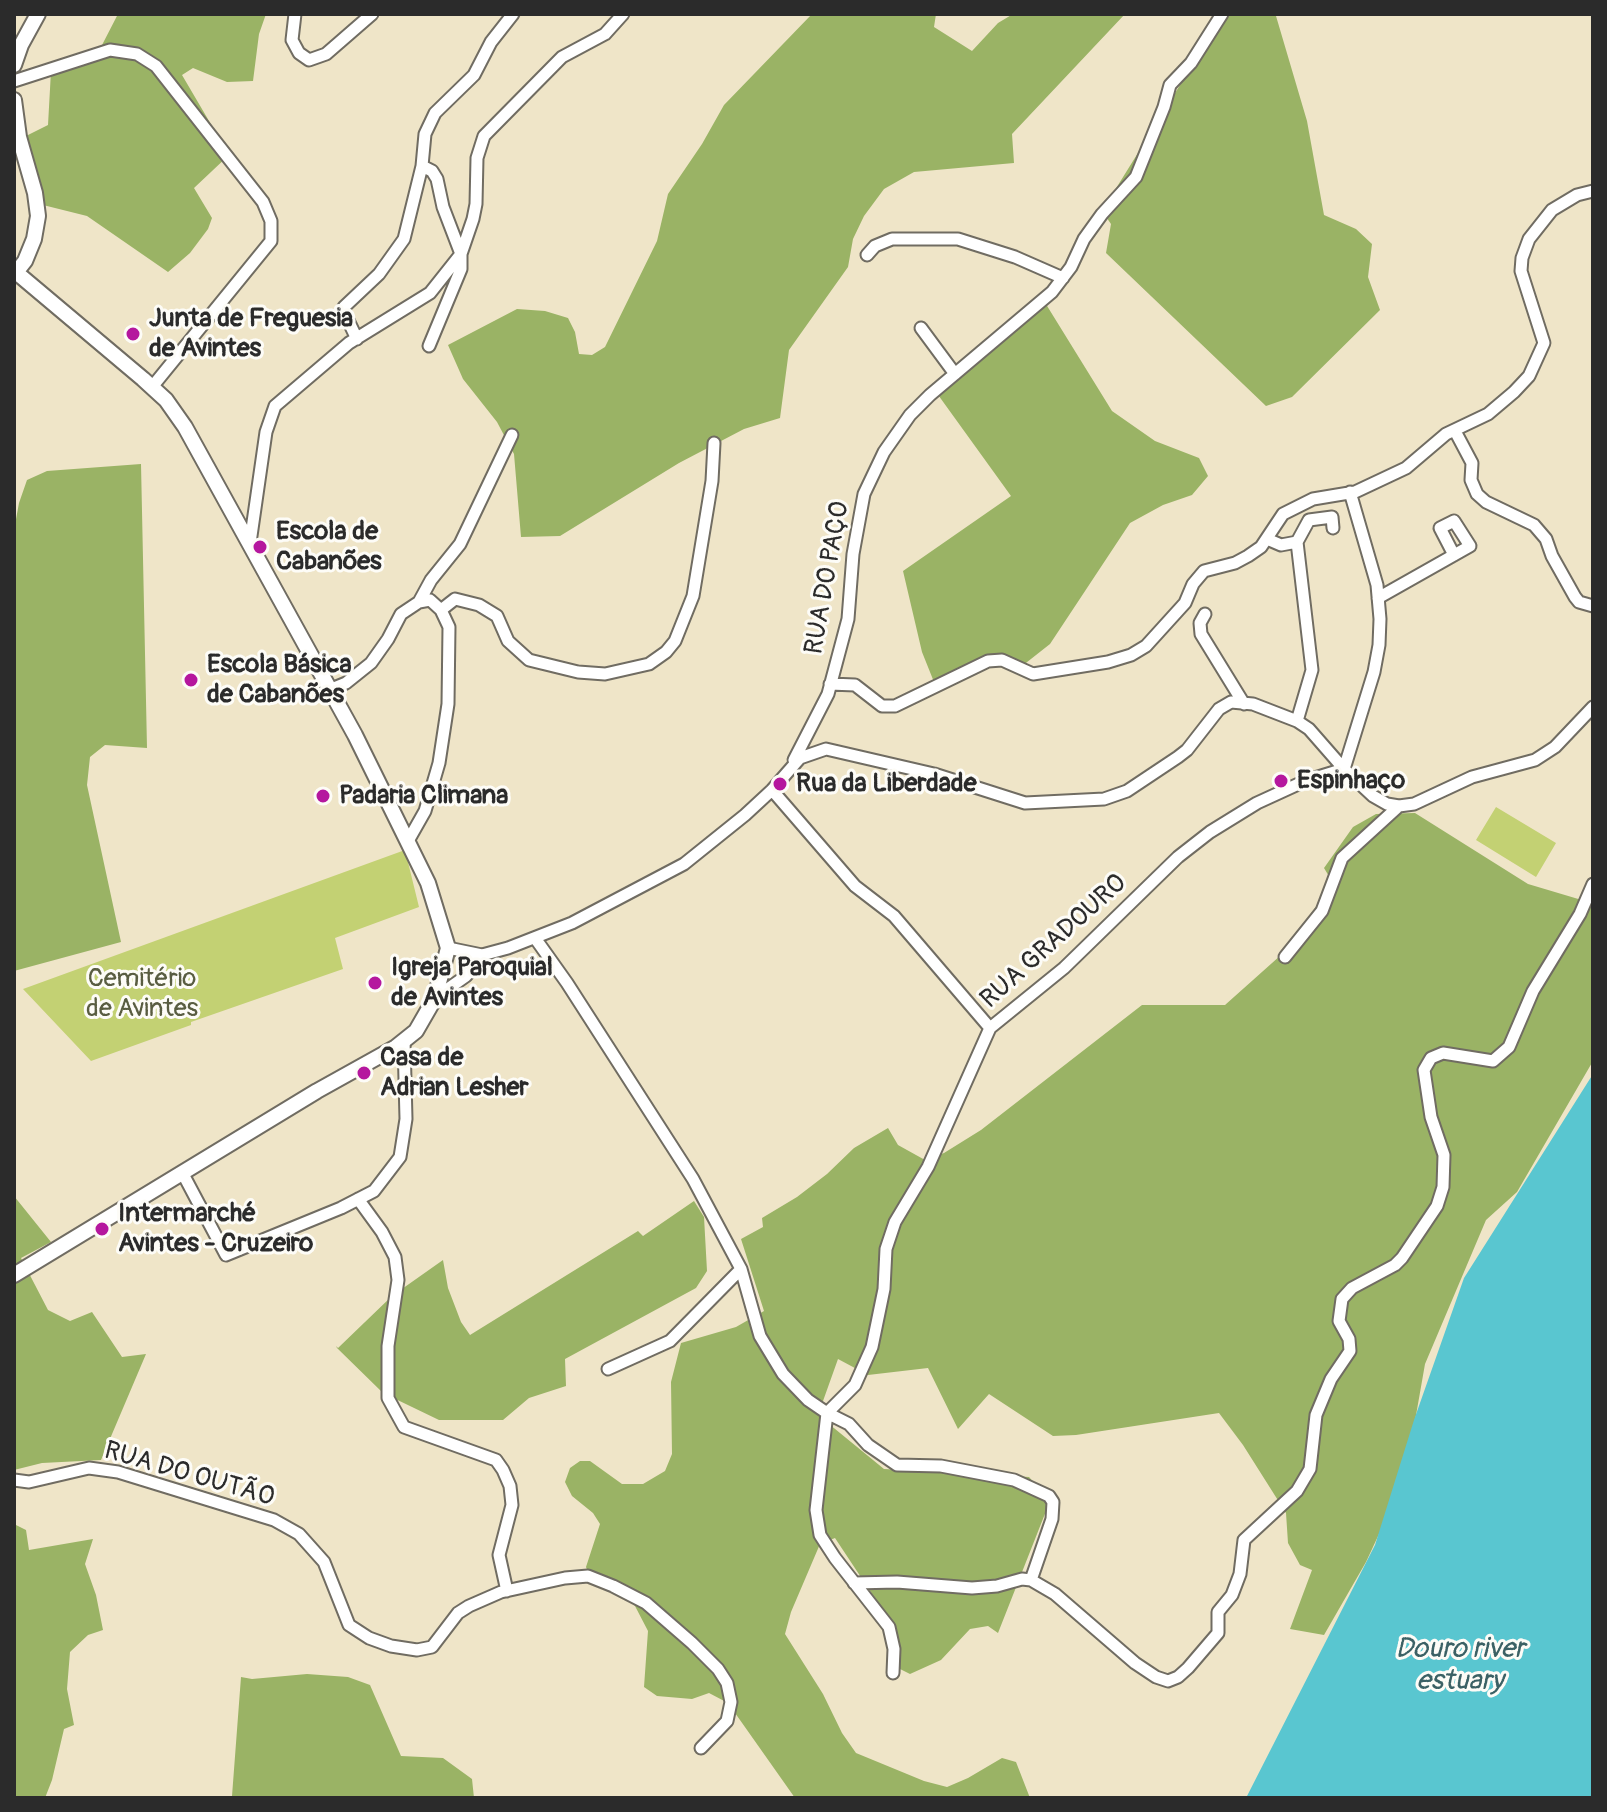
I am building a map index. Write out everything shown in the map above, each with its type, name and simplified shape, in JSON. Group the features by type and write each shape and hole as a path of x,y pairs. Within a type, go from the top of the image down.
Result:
{"street":[{"path":"14,65 38,14"},
{"path":"295,14 292,40 299,53 309,60 326,54 372,14"},
{"path":"357,339 344,307 379,274 404,239 422,166 425,134 435,113 474,75 491,42 513,14"},
{"name":"RUA DO PAÇO","path":"482,955 572,923 684,864 719,838 772,790 792,765 818,717 830,684 848,619 853,554 864,494 884,452 910,415 1052,292 1063,278 1102,214 1136,177 1170,85 1191,63 1222,14"},
{"path":"429,346 461,269 461,254 473,219 477,158 484,136 562,57 605,34 620,15"},
{"path":"14,81 110,50 137,54 156,66 263,202 271,221 271,241 152,387"},
{"path":"14,100 19,137 35,193 38,216 34,239 19,270 33,288 166,400 185,427 355,735 428,883 448,948 435,998 416,1031 404,1041 14,1275"},
{"path":"422,166 432,171 437,179 450,232 461,254"},
{"path":"830,684 855,685 882,706 895,706 988,661 1002,660 1033,674 1108,662 1131,655 1146,646 1185,603 1193,584 1204,571 1235,563 1248,556 1267,539 1283,514 1304,503 1350,492 1406,468 1446,434 1488,414 1529,376 1544,343 1538,318 1525,288 1522,258 1529,239 1552,210 1577,195 1593,191"},
{"path":"867,255 875,246 892,239 958,239 1015,257 1063,278"},
{"path":"250,544 266,432 275,406 357,339 430,293 461,254"},
{"path":"921,328 955,374"},
{"path":"1455,431 1472,463 1471,480 1477,494 1486,502 1534,525 1546,539 1575,597 1579,602 1593,606"},
{"path":"419,602 431,580 460,544 512,435"},
{"path":"441,610 455,599 479,605 497,616 508,641 529,660 578,672 605,674 649,664 675,641 693,596 712,481 714,443"},
{"path":"1344,769 1374,672 1379,645 1377,585 1350,492"},
{"path":"1297,721 1312,670 1297,542 1309,520 1332,517 1333,528"},
{"path":"1267,539 1281,545 1297,542"},
{"path":"1378,598 1454,555"},
{"path":"329,690 346,683 371,663 401,614 419,602 430,600 441,610 449,627 448,704 439,763 425,811 408,841"},
{"path":"1205,614 1200,623 1201,634 1244,704"},
{"path":"792,765 800,758 826,749 934,774 1025,803 1104,799 1127,791 1187,750 1219,709 1231,702 1297,721 1309,729 1373,796 1387,804 1399,806 1414,804 1472,777 1535,760 1555,747 1593,707"},
{"name":"RUA GRADOURO","path":"827,1413 855,1385 872,1347 884,1289 886,1249 895,1222 928,1167 990,1028 1064,968 1178,857 1210,832 1281,792 1344,769"},
{"path":"772,790 855,886 894,916 990,1028"},
{"path":"1285,957 1322,911 1342,858 1399,806"},
{"path":"854,1583 897,1582 972,1588 1031,1580 1055,1594 1135,1663 1156,1677 1168,1681 1178,1677 1218,1633 1218,1612 1232,1595 1240,1574 1244,1540 1297,1491 1310,1469 1316,1415 1331,1379 1350,1351 1349,1339 1339,1321 1342,1299 1352,1288 1395,1265 1437,1206 1443,1187 1444,1155 1431,1117 1424,1070 1431,1058 1443,1053 1493,1061 1509,1047 1533,991 1580,914 1593,884"},
{"path":"535,938 576,995 681,1160 741,1269 760,1336 783,1374 808,1400 849,1424 868,1445 897,1465 941,1466 1014,1480 1029,1484 1049,1496 1053,1502 1052,1519 1031,1580"},
{"path":"435,998 466,976 482,955 448,948"},
{"path":"183,1174 226,1255 374,1191 400,1157 406,1119 404,1041"},
{"path":"358,1199 382,1232 395,1257 398,1280 388,1346 388,1398 404,1427 496,1460 503,1470 510,1486 512,1505 499,1555 507,1591"},
{"path":"608,1369 670,1341 741,1269"},
{"path":"827,1413 816,1510 820,1535 889,1627 894,1649 893,1673"},
{"name":"RUA DO OUTÃO","path":"14,1480 29,1482 89,1468 118,1472 274,1520 299,1534 324,1562 349,1625 369,1638 391,1646 417,1650 432,1647 458,1613 469,1606 507,1591 588,1576 646,1603 718,1669 727,1683 731,1702 727,1721 701,1748"}],"green space":[{"path":"118,14 266,14 259,34 253,81 227,82 193,68 182,75 229,155 194,188 212,218 208,229 190,253 168,272 87,216 43,205 24,137 48,125 51,71 101,47"},
{"path":"812,14 936,14 934,27 972,51 998,23 1013,14 1125,14 1012,134 1014,163 914,172 884,189 864,216 853,239 848,267 789,350 780,418 744,429 679,463 560,536 521,537 514,454 497,422 463,379 448,345 517,309 545,311 568,318 575,332 579,354 592,355 605,347 657,241 668,194 724,105"},
{"path":"1224,14 1276,16 1307,121 1324,215 1356,229 1372,244 1368,277 1380,310 1292,397 1266,406 1106,253 1111,224 1102,211"},
{"path":"1044,301 1112,411 1155,441 1199,458 1208,476 1192,495 1163,505 1130,523 1050,644 1017,670 997,656 936,687 922,652 903,571 1011,496 936,392"},
{"path":"141,464 147,748 105,745 90,757 87,785 121,942 14,971 14,530 19,503 27,480 47,471"},
{"path":"1496,807 1556,843 1536,877 1476,840"},
{"path":"1415,813 1528,884 1585,901 1593,893 1593,1061 1517,1192 1486,1220 1425,1364 1405,1478 1366,1562 1324,1635 1290,1629 1312,1570 1300,1565 1288,1543 1286,1513 1219,1413 1053,1436 989,1394 958,1429 928,1368 868,1375 838,1359 818,1415 884,1469 1029,1477 1050,1501 998,1633 988,1626 970,1629 941,1660 910,1674 894,1666 882,1609 835,1538 820,1544 785,1634 856,1753 924,1781 947,1787 1002,1758 1016,1762 1030,1798 795,1798 728,1703 709,1693 692,1699 657,1696 644,1687 648,1631 635,1606 623,1593 591,1580 586,1567 600,1524 593,1513 572,1496 565,1482 570,1468 580,1461 590,1461 622,1484 643,1484 665,1471 672,1454 671,1382 681,1343 736,1327 764,1311 741,1239 763,1227 762,1218 797,1197 854,1148 888,1128 898,1145 925,1160 944,1153 981,1130 1142,1005 1225,1005 1281,955 1333,883 1324,868 1353,827 1376,814"},
{"name":"Cemitério de Avintes","path":"405,850 419,907 335,938 343,969 191,1022 191,1025 91,1061 23,989"},
{"path":"14,1196 51,1242 21,1258 48,1310 70,1321 92,1312 122,1357 146,1354 101,1460 42,1463 14,1470"},
{"path":"694,1201 704,1217 707,1271 696,1288 565,1359 566,1386 529,1398 503,1420 439,1420 383,1393 337,1348 336,1346 338,1348 392,1296 443,1260 448,1288 461,1322 470,1335 638,1231 643,1236"},
{"path":"14,1524 26,1530 29,1550 93,1539 85,1564 96,1595 103,1630 88,1635 70,1652 67,1689 74,1725 64,1729 45,1798 14,1798"},
{"path":"307,1674 348,1677 370,1685 401,1756 443,1758 472,1779 474,1798 232,1796 241,1677 252,1679"}],"water":[{"name":"Douro river estuary","path":"1593,1074 1593,1798 1246,1798 1375,1545 1414,1420 1464,1278"}],"place":[{"name":"Junta de Freguesia de Avintes","path":"133,334"},
{"name":"Escola de Cabanões","path":"260,547"},
{"name":"Escola Básica de Cabanões","path":"191,680"},
{"name":"Espinhaço","path":"1281,781"},
{"name":"Rua da Liberdade","path":"780,784"},
{"name":"Padaria Climana","path":"323,796"},
{"name":"Igreja Paroquial de Avintes","path":"375,983"},
{"name":"Casa de Adrian Lesher","path":"364,1073"},
{"name":"Intermarché Avintes - Cruzeiro","path":"102,1229"}]}
